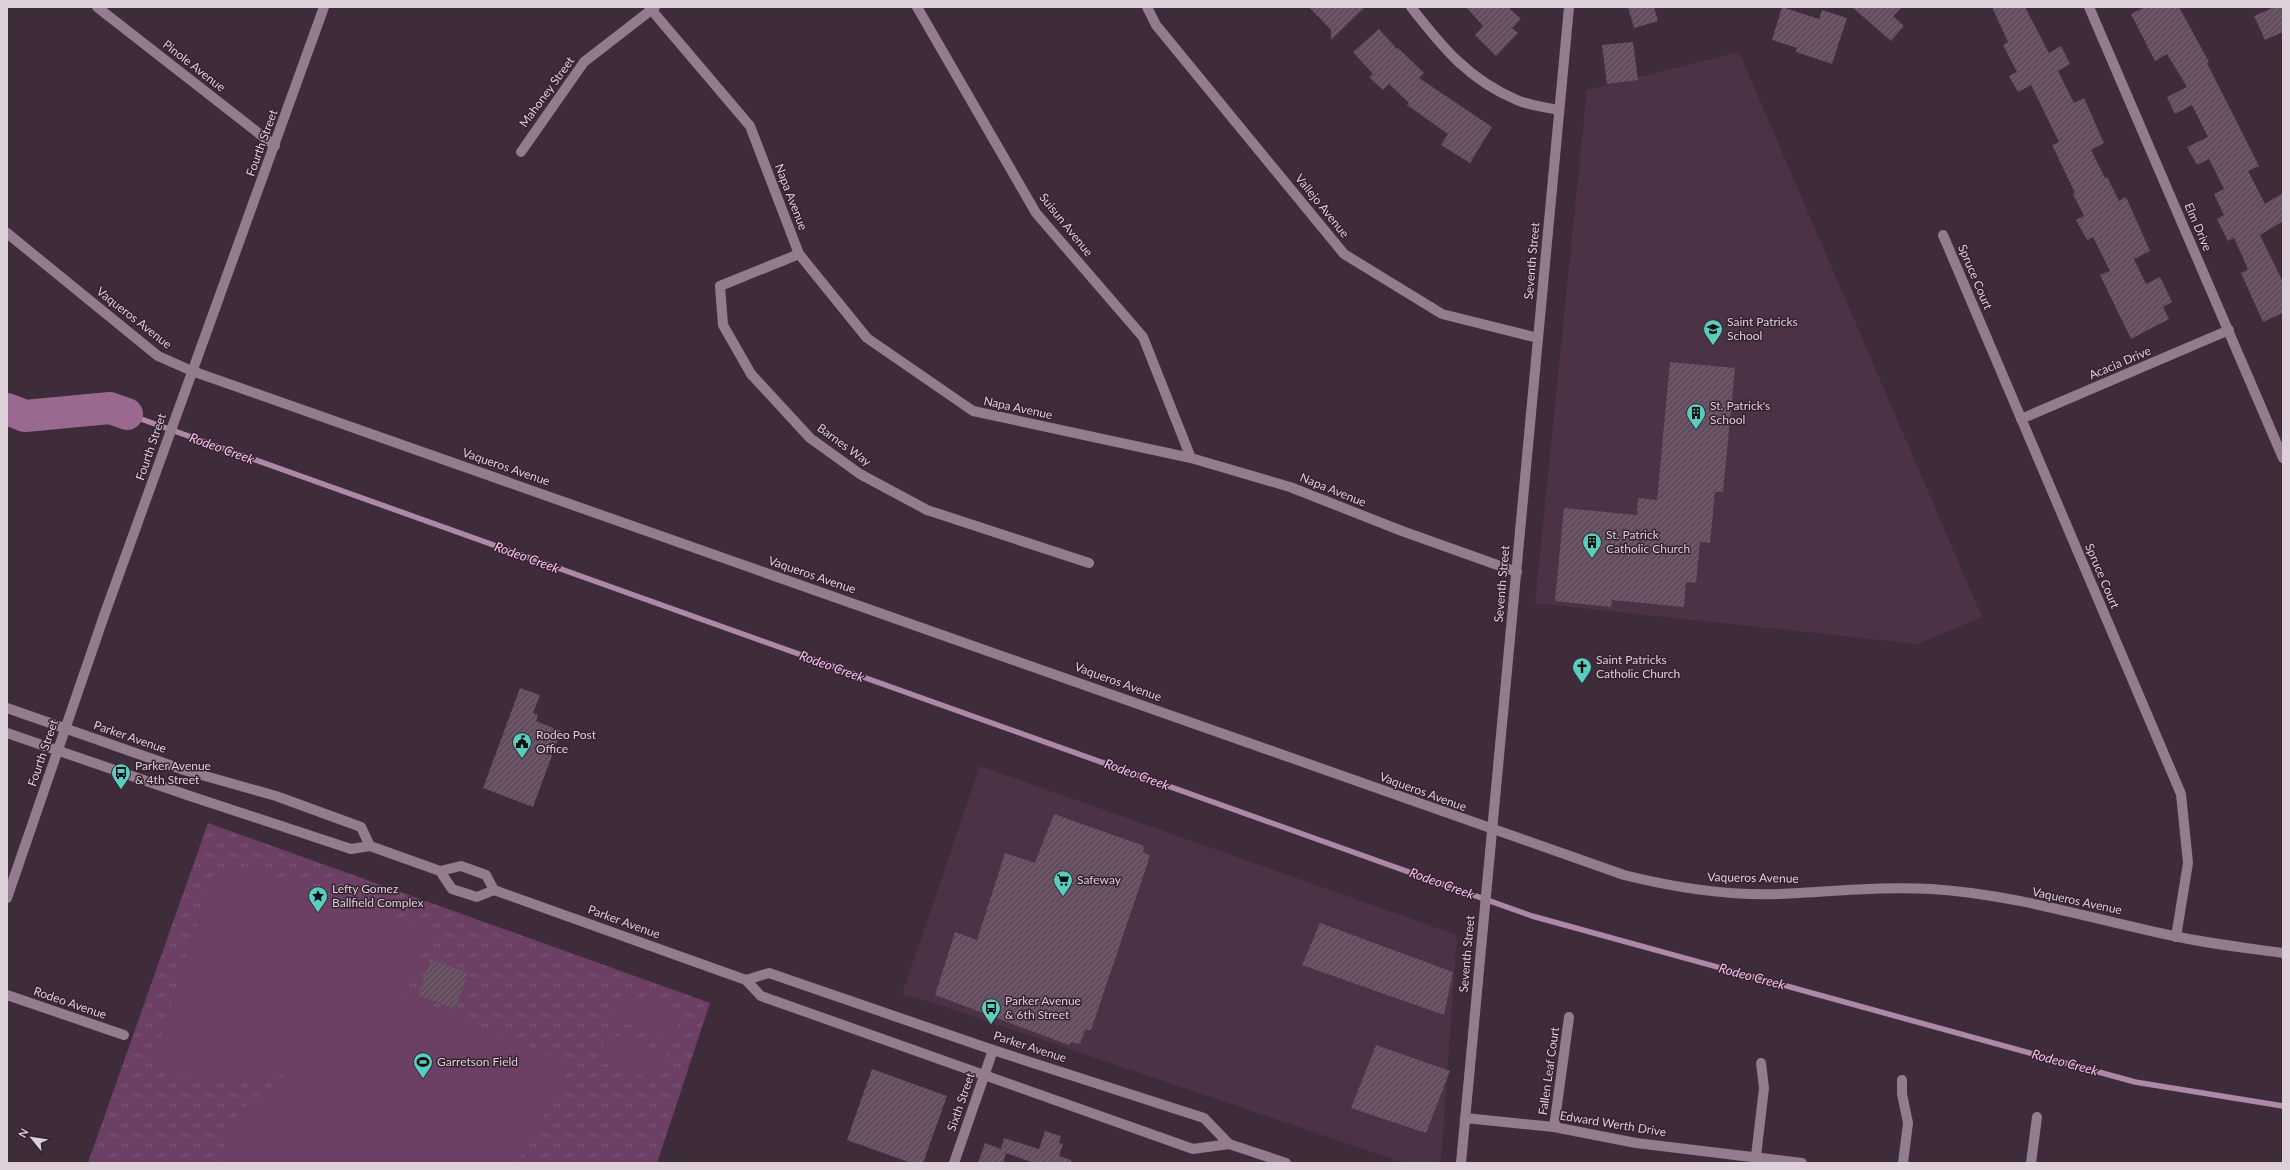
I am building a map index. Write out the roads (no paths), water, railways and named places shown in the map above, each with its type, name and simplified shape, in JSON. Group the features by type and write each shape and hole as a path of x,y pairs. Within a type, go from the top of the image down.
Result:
{"street":[{"name":"Pinole Avenue","path":"97,7 275,146"},
{"name":"Fourth Street","path":"7,898 182,397 275,146 324,7"},
{"name":"Suisun Avenue","path":"917,7 1036,213 1143,337 1191,458"},
{"name":"Vallejo Avenue","path":"1147,7 1156,25 1344,254 1442,314 1538,338"},
{"path":"1411,7 1443,48 1477,79 1518,101 1559,110"},
{"name":"Seventh Street","path":"1461,1163 1569,7"},
{"name":"Elm Drive","path":"2089,7 2283,458"},
{"name":"Napa Avenue","path":"652,8 750,126 799,254 867,338 974,412 1191,458 1290,487 1402,531 1517,572"},
{"name":"Mahoney Street","path":"521,152 584,62 652,8"},
{"name":"Vaqueros Avenue","path":"7,233 158,356 192,371 1099,689 1624,876 1667,886 1718,893 1779,894 1856,888 1930,889 1976,894 2176,936 2283,954"},
{"name":"Spruce Court","path":"1943,235 2181,794 2188,863 2176,936"},
{"name":"Barnes Way","path":"799,254 720,286 723,325 751,374 810,438 860,474 928,510 1089,563"},
{"name":"Acacia Drive","path":"2021,419 2229,330"},
{"name":"Parker Avenue","path":"7,708 184,770 276,796 361,827 370,846"},
{"path":"7,733 351,850 370,846 440,871 461,866 486,875 494,890 477,897 452,889 440,871"},
{"name":"Parker Avenue","path":"494,890 746,980 761,996 1193,1149 1229,1144 1286,1163"},
{"name":"Parker Avenue","path":"746,980 769,973 993,1050 1204,1118 1229,1144"},
{"name":"Rodeo Avenue","path":"7,995 124,1035"},
{"name":"Fallen Leaf Court","path":"1554,1127 1569,1017"},
{"name":"Sixth Street","path":"954,1163 993,1050"},
{"path":"1756,1156 1764,1088 1761,1063"},
{"path":"1902,1080 1902,1094 1908,1123 1903,1163"},
{"path":"2031,1163 2037,1117"},
{"name":"Edward Werth Drive","path":"1466,1118 1554,1127 1636,1143 1756,1156 1802,1163"}],"waterway":[{"name":"Rodeo Creek","path":"7,409 25,416 110,408 127,414"},
{"name":"Rodeo Creek","path":"127,414 1532,916 2135,1082 2283,1106"}],"place":[{"name":"Saint Patricks School","path":"1713,346"},
{"name":"St. Patrick's School","path":"1696,430"},
{"name":"St. Patrick Catholic Church","path":"1592,559"},
{"name":"Saint Patricks Catholic Church","path":"1582,684"},
{"name":"Rodeo Post Office","path":"522,759"},
{"name":"Parker Avenue & 4th Street","path":"121,790"},
{"name":"Safeway","path":"1063,897"},
{"name":"Lefty Gomez Ballfield Complex","path":"318,913"},
{"name":"Parker Avenue & 6th Street","path":"991,1025"},
{"name":"Garretson Field","path":"423,1079"}]}
